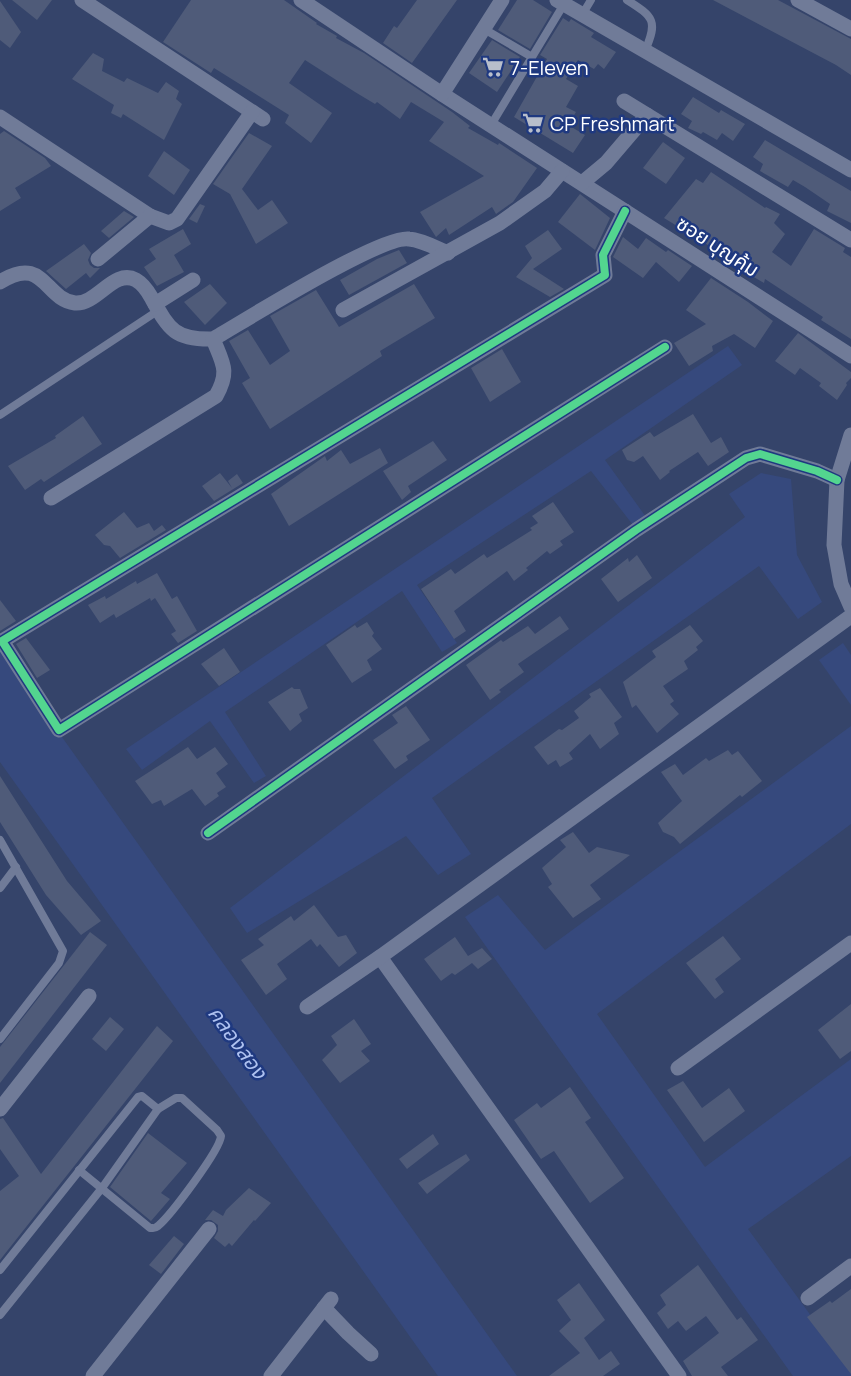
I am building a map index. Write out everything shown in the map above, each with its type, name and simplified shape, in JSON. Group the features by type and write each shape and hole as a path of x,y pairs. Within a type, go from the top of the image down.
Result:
{"street":[{"path":"0,117 150,216 169,223 177,219 257,116 82,0"},
{"name":"ซอย บุญคุ้ม","path":"301,0 442,94 851,356"},
{"path":"442,94 502,0"},
{"path":"798,0 851,29"},
{"path":"561,2 851,170"},
{"path":"624,101 851,240"},
{"path":"582,183 606,163 647,115"},
{"path":"343,310 447,253 525,206 545,191 562,171"},
{"path":"625,211 603,255 605,274 2,641 59,730 665,347"},
{"path":"98,259 150,216"},
{"path":"0,282 20,273 30,273 40,278 70,302 82,303 119,280 129,277 146,288 166,323 177,334 198,339 213,339 354,259 389,242 408,238 447,253"},
{"path":"157,307 193,280"},
{"path":"51,498 216,396 224,383 225,370 213,339"},
{"path":"851,435 837,480 834,545 841,584 851,607"},
{"path":"208,833 636,530 746,458 760,454 817,471 837,480"},
{"path":"307,1007 380,957 851,616"},
{"path":"678,1068 851,943"},
{"path":"380,957 679,1376"},
{"path":"0,1109 89,996"},
{"path":"93,1376 209,1229"},
{"path":"808,1298 851,1266"},
{"path":"271,1376 328,1304 348,1333 371,1354"}],"lane":[{"path":"582,15 591,0"},
{"path":"627,0 644,12 652,22 653,33 645,51"},
{"path":"491,125 532,57 561,2"},
{"path":"483,30 532,57"},
{"path":"0,416 157,307"},
{"path":"0,840 63,951 59,963 0,1039"},
{"path":"0,888 16,867"},
{"path":"0,1270 138,1097 142,1096 158,1109"},
{"path":"0,1314 102,1188 158,1109 176,1098 182,1098 217,1130 220,1136 217,1148 179,1201 155,1228 150,1228 102,1188 79,1170"}],"water":[{"path":"728,346 742,365 605,460 646,517 633,525 591,471 417,585 457,643 442,652 402,591 225,712 266,776 254,783 210,721 142,770 126,749"},
{"path":"761,473 791,479 797,555 822,602 798,619 759,566 432,798 471,854 438,875 406,836 247,933 230,908 745,517 729,494"},
{"path":"843,643 851,655 851,705 819,660"},
{"name":"คลองสอง","path":"0,650 517,1376 438,1376 0,762"},
{"path":"851,726 851,824 597,1014 705,1167 851,1059 851,1156 748,1229 851,1371 851,1376 793,1376 465,917 498,895 545,950"}],"building":[{"path":"12,0 52,0 37,20"},
{"path":"191,0 284,0 316,24 337,36 336,38 364,53 452,112 470,126 468,128 498,145 499,143 537,168 513,202 496,214 492,207 449,235 446,228 436,237 420,212 484,176 429,141 444,122 411,102 400,119 377,102 375,104 305,60 289,83 332,113 311,143 285,123 289,115 214,68 211,73 163,42"},
{"path":"417,0 457,0 412,63 383,43 394,26 397,28"},
{"path":"517,0 533,0 552,12 530,49 498,30"},
{"path":"713,0 778,0 851,39 851,75 836,65"},
{"path":"0,1 21,32 10,48 0,40"},
{"path":"563,18 569,22 571,19 594,33 591,37 616,52 604,69 598,64 594,69 578,60 566,79 578,86 566,107 576,112 568,125 585,135 573,153 514,117 547,59 540,55"},
{"name":"7-Eleven","path":"492,40 520,57 497,92 469,73"},
{"path":"93,53 104,59 102,71 124,82 127,78 158,93 166,82 179,91 176,99 182,104 164,140 123,114 121,118 111,113 114,105 72,79"},
{"path":"693,97 719,113 721,110 745,124 733,141 722,133 717,140 703,132 701,134 688,128 692,121 681,114"},
{"path":"4,131 45,158 51,166 15,188 21,198 0,211 0,134"},
{"path":"249,133 272,146 242,189 258,210 272,200 288,223 256,244 230,194 213,184"},
{"path":"765,140 851,191 851,223 827,211 830,204 793,180 788,187 760,171 763,164 753,157"},
{"path":"663,142 685,158 666,184 643,168"},
{"path":"164,151 190,170 174,195 148,176"},
{"path":"711,172 765,208 780,214 774,223 785,234 772,252 791,266 814,229 845,248 843,252 851,257 851,339 821,320 823,317 765,279 764,283 740,269 742,266 664,218 696,179 703,183"},
{"path":"580,194 610,218 595,250 558,222"},
{"path":"200,204 205,206 197,223 189,219"},
{"path":"124,211 134,217 109,238 101,231"},
{"path":"183,229 191,244 174,255 184,272 157,286 144,267 156,259 149,249"},
{"path":"548,230 562,249 533,269 564,289 550,297 516,277 532,258 525,246"},
{"path":"623,237 638,249 646,238 692,266 679,282 656,262 643,278 613,257"},
{"path":"84,244 91,253 88,260 90,265 100,268 90,278 86,273 66,289 46,271"},
{"path":"399,250 407,263 349,295 340,280 377,259"},
{"path":"711,278 773,321 755,348 734,334 712,346 713,351 689,366 674,343 706,324 686,310"},
{"path":"210,284 227,303 205,325 184,302"},
{"path":"414,284 435,318 380,351 382,356 270,429 242,383 250,378 229,341 248,330 270,365 290,351 270,316 316,290 339,327"},
{"path":"798,333 851,372 851,378 837,400 819,386 821,383 800,368 795,375 775,361"},
{"path":"502,349 521,382 490,402 471,368"},
{"path":"693,414 711,443 721,437 729,452 708,466 698,452 669,471 660,480 643,456 634,462 627,460 622,450 650,432 654,437"},
{"path":"83,416 102,444 44,482 41,479 25,490 8,466 56,438 55,436"},
{"path":"433,441 447,460 408,486 411,492 402,500 383,471"},
{"path":"380,448 388,463 289,526 271,494 325,456 327,461 341,450 350,464"},
{"path":"220,473 232,488 228,481 237,474 243,483 214,501 202,486"},
{"path":"553,502 574,532 560,541 563,545 550,554 547,551 514,581 507,571 454,611 466,631 454,639 421,589 451,569 455,574 484,554 487,558 532,530 530,528 538,523 532,516"},
{"path":"124,512 137,528 149,523 154,531 162,525 166,530 120,558 110,546 104,545 95,535"},
{"path":"637,555 652,578 618,602 601,579 628,558 629,562"},
{"path":"157,573 172,599 177,596 197,631 178,643 171,634 176,631 155,598 151,601 150,598 116,618 114,614 100,623 88,605 105,596 106,599 136,581 137,584"},
{"path":"0,600 16,621 0,631"},
{"path":"560,616 569,629 518,664 524,672 499,690 501,692 490,700 466,665 501,640 503,642 528,626 535,634"},
{"path":"367,622 374,633 372,636 382,649 367,660 372,670 352,683 326,645 355,625 357,628"},
{"path":"690,625 703,641 696,647 698,650 684,661 688,669 663,686 674,701 670,704 679,714 657,733 636,705 632,708 623,682 656,657 652,651"},
{"path":"26,638 50,670 37,678 16,644"},
{"path":"224,648 240,672 219,686 201,664"},
{"path":"292,687 300,689 308,708 299,714 302,721 290,731 268,702"},
{"path":"600,688 622,717 614,723 619,734 600,749 590,734 569,753 573,759 560,767 556,760 548,765 534,747 579,718 574,711 591,697 589,694"},
{"path":"406,706 430,740 406,756 408,760 395,769 373,740 398,723 392,715"},
{"path":"188,747 197,759 215,747 228,764 216,773 226,787 217,793 219,796 205,806 192,789 164,806 161,800 152,804 135,781"},
{"path":"728,750 732,755 738,751 762,781 742,797 740,795 680,844 674,837 663,832 658,823 682,801 661,772 675,764 683,775 706,758 709,761"},
{"path":"0,776 67,881 101,921 81,935 46,895 0,822"},
{"path":"573,832 589,853 597,847 630,855 590,885 601,899 573,918 548,887 552,884 542,868 566,847 560,840"},
{"path":"314,905 338,937 346,935 357,953 339,967 320,944 317,947 311,939 277,964 287,979 266,995 241,960 264,945 258,939 291,916 294,921"},
{"path":"90,932 107,945 0,1083 0,1047"},
{"path":"723,936 741,959 715,979 724,992 715,999 686,963"},
{"path":"455,937 468,956 482,948 492,959 478,969 472,963 455,975 452,973 441,981 424,959"},
{"path":"851,1004 851,1051 840,1059 818,1030"},
{"path":"110,1017 124,1029 106,1051 92,1039"},
{"path":"354,1019 371,1044 361,1051 370,1061 340,1083 322,1060 337,1045 331,1036"},
{"path":"157,1026 173,1041 0,1260 0,1191 19,1176 0,1149 0,1119 3,1118 41,1174"},
{"path":"683,1081 702,1108 729,1088 745,1111 704,1142 667,1090"},
{"path":"570,1087 591,1118 585,1122 624,1178 590,1203 554,1151 541,1159 514,1120 537,1103 541,1108"},
{"path":"148,1133 187,1163 161,1193 170,1199 151,1221 110,1187"},
{"path":"433,1134 439,1144 407,1169 399,1159"},
{"path":"466,1154 470,1160 427,1194 418,1183"},
{"path":"249,1188 271,1203 232,1246 229,1243 225,1247 214,1238 218,1225 211,1220 205,1220 213,1210 223,1216 226,1210"},
{"path":"174,1236 184,1244 161,1274 149,1265"},
{"path":"698,1265 737,1320 741,1317 758,1340 721,1367 728,1376 692,1376 683,1361 719,1333 706,1316 686,1331 678,1321 668,1329 657,1313 666,1305 660,1295"},
{"path":"579,1283 605,1320 584,1338 599,1360 611,1351 620,1364 603,1376 549,1376 580,1353 559,1331 571,1320 557,1300"},
{"path":"851,1289 851,1374 807,1317"}],"cycle path":[{"path":"625,211 603,255 605,275 2,641 59,730 665,347"},
{"path":"208,833 636,530 746,458 760,454 817,471 837,480"}],"place":[{"name":"7-Eleven","path":"493,67"},
{"name":"CP Freshmart","path":"533,123"}]}
